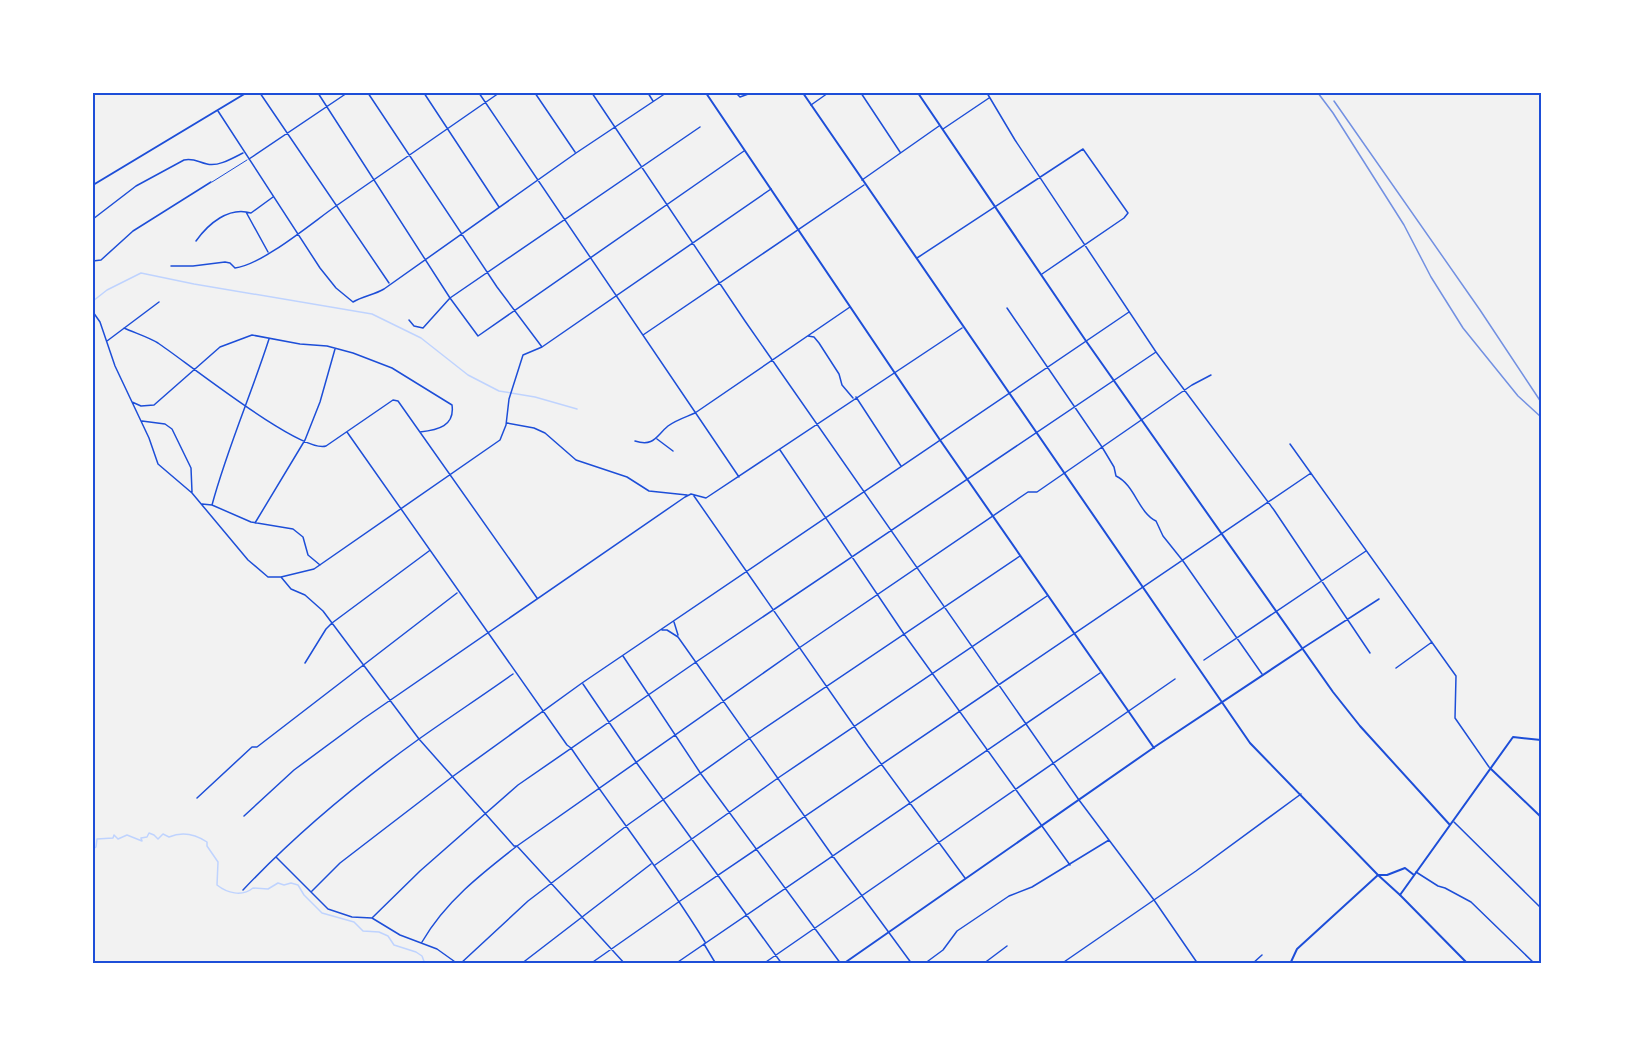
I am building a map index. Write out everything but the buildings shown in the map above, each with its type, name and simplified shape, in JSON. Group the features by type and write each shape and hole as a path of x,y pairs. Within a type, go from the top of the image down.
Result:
{"street":[{"path":"93,185 246,93"},
{"path":"260,93 390,284"},
{"path":"318,93 450,297 478,336 745,151"},
{"path":"249,159 347,93"},
{"path":"368,93 461,234 542,347"},
{"path":"424,93 500,207"},
{"path":"479,93 739,477"},
{"path":"171,266 230,262 238,268 268,253 499,93"},
{"path":"535,93 576,153"},
{"path":"592,93 891,531 1079,800 1154,900 1198,964"},
{"path":"648,93 653,102"},
{"path":"217,110 320,268 336,288 353,302 363,296 375,294 390,284 576,153 666,93"},
{"path":"706,93 940,440 1154,748"},
{"path":"736,93 740,97 751,93"},
{"path":"802,93 1250,743 1468,964"},
{"path":"811,105 828,93"},
{"path":"861,93 901,153"},
{"path":"918,93 1086,341 1302,649 1360,726 1450,825"},
{"path":"987,93 1084,245 1156,352 1269,502 1370,653"},
{"path":"942,130 989,98"},
{"path":"862,180 940,126"},
{"path":"409,320 414,326 423,328 450,297 700,127"},
{"path":"916,259 1083,149 1128,213 1041,275"},
{"path":"93,219 136,186 184,160 192,159 209,165 244,153"},
{"path":"93,261 101,260 133,231 211,182"},
{"path":"643,335 865,184"},
{"path":"93,312 100,322 115,366 161,468 192,493 248,560 268,577 281,577 314,569 321,565 500,440 506,423 509,399 523,354 542,347 771,189"},
{"path":"196,242 206,227 215,220 246,211 251,213 274,197"},
{"path":"246,211 268,253"},
{"path":"107,340 159,302"},
{"path":"635,441 648,443 656,439 669,426 695,412 851,307"},
{"path":"1006,308 1102,447 1114,467 1116,476 1124,480 1149,517 1156,521 1163,536 1262,675"},
{"path":"312,891 340,863 452,777 582,683 1130,312"},
{"path":"506,423 534,428 545,433 576,460 627,477 649,491 706,498 963,327"},
{"path":"124,328 156,342 246,406 304,441 320,448 395,400 451,474 538,599"},
{"path":"132,402 141,406 154,405 220,347 252,335 336,349 392,368 452,405 451,420 446,426 420,432"},
{"path":"803,338 810,336 819,343 842,385 855,398 902,467"},
{"path":"212,505 229,449 270,338"},
{"path":"255,523 304,441 320,402 336,349"},
{"path":"372,918 420,871 518,785 696,662 1156,352"},
{"path":"422,942 432,924 446,909 494,864 517,846 799,648 1028,492 1037,492 1211,375"},
{"path":"141,421 165,424 172,429 191,468 192,493"},
{"path":"346,432 515,673 680,901 716,964"},
{"path":"656,439 674,451"},
{"path":"1290,444 1456,676 1455,718 1490,768 1541,817"},
{"path":"780,449 904,634 1070,865"},
{"path":"590,964 1311,473"},
{"path":"243,816 294,770 390,700 689,495"},
{"path":"694,495 881,765 965,878"},
{"path":"200,503 212,505 255,523 293,529 303,537 308,555 321,565"},
{"path":"305,663 332,622 430,551"},
{"path":"1204,660 1367,551"},
{"path":"276,857 328,909 352,917 372,918 400,935 437,949 459,964 550,883 626,826 750,738 1020,556"},
{"path":"281,577 291,589 313,601 332,622 419,739 514,846 517,846 625,964"},
{"path":"197,798 252,747 257,747 458,592"},
{"path":"522,964 654,864 1047,595"},
{"path":"622,656 701,774 842,964 1154,748 1379,599"},
{"path":"674,621 678,637 912,964"},
{"path":"661,630 667,630 678,637"},
{"path":"1396,668 1432,642"},
{"path":"675,964 1100,672"},
{"path":"243,890 293,839 332,806 419,739 515,673"},
{"path":"763,964 1175,679"},
{"path":"582,683 717,876 782,964"},
{"path":"1400,895 1513,737 1541,740"},
{"path":"1061,964 1301,794"},
{"path":"1453,821 1541,908"},
{"path":"924,964 943,950 957,931 969,922 1009,896 1032,887 1109,840"},
{"path":"1290,964 1297,949 1378,875 1387,875 1405,868 1472,902 1535,964"},
{"path":"983,964 1007,946"},
{"path":"1252,964 1262,955"}],"lane":[{"path":"211,182 249,159"}],"waterway":[{"path":"93,301 107,290 141,273 372,314 421,338 468,375 499,391 535,397 577,409"},
{"path":"93,849 96,847 97,839 113,838 114,835 118,839 127,835 142,841 141,838 147,837 149,833 158,839 163,834 169,837 179,834 193,835 207,842 207,846 218,862 217,885 221,888 239,893 253,888 268,889 278,883 298,885 304,895 322,913 354,922 363,931 379,932 388,936 394,945 422,956 425,964"}],"railway":[{"path":"1318,93 1404,225 1431,277 1463,328 1518,396 1541,417"},
{"path":"1334,101 1480,310 1541,402"}]}
